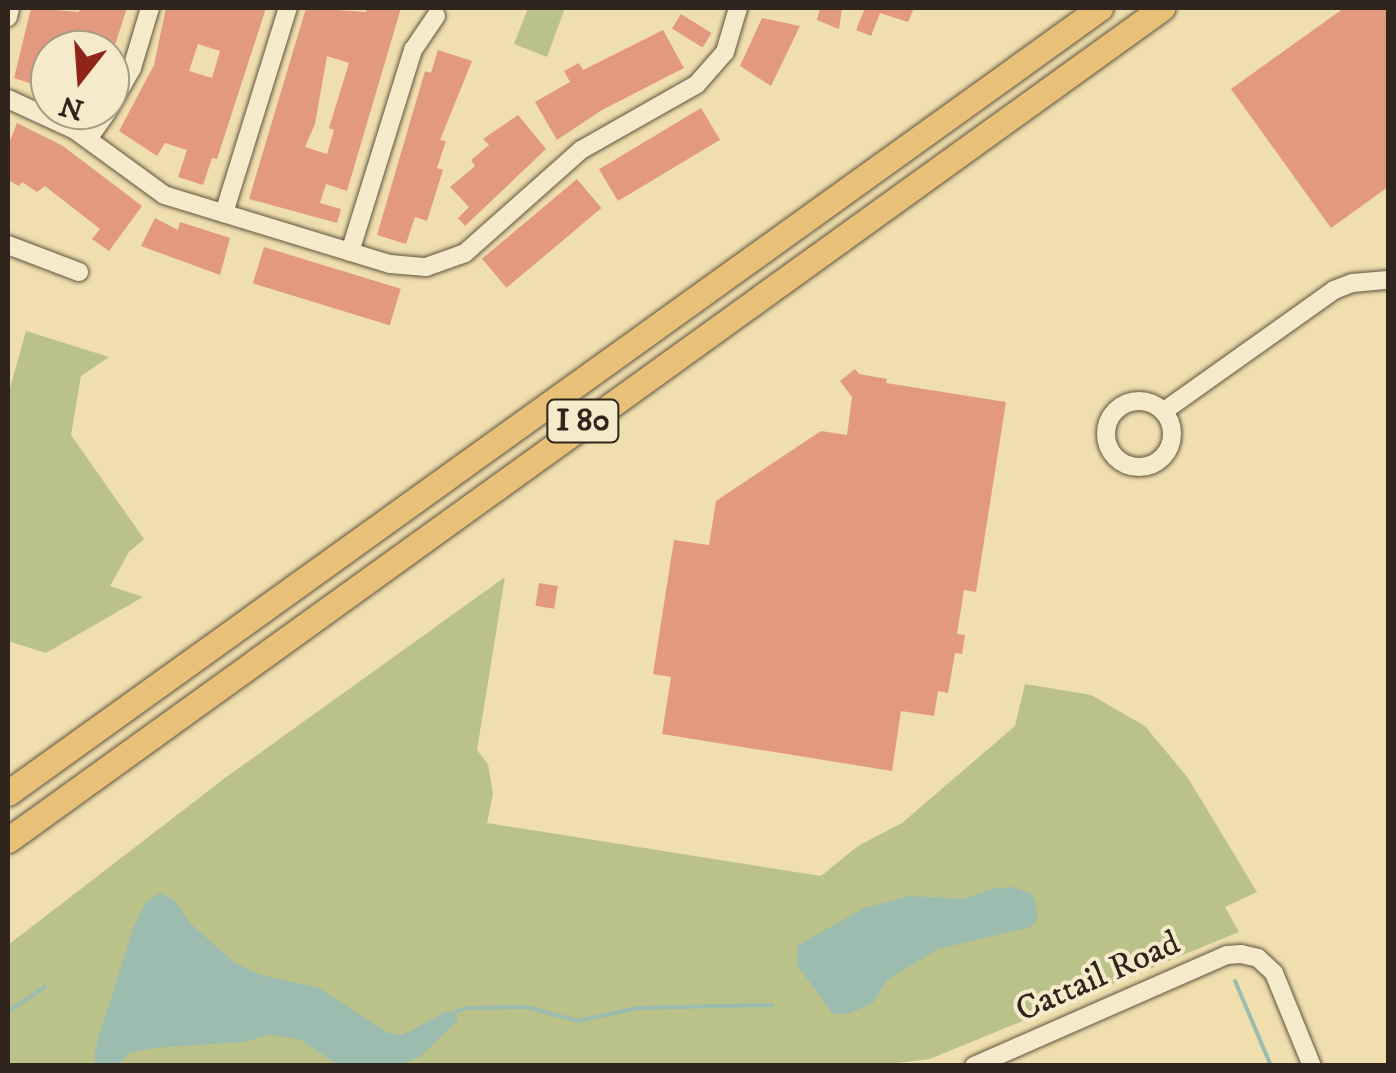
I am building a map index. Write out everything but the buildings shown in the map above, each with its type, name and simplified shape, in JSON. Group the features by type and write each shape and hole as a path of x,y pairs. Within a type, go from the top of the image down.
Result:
{"highway":[{"name":"I 80","path":"8,793 1100,8"},
{"name":"I 80","path":"8,840 1162,8"}],"street":[{"path":"8,16 10,8"},
{"path":"130,71 150,8"},
{"path":"224,213 288,8"},
{"path":"8,99 88,139 164,194 409,267 441,263 466,252 581,150 682,94 709,74 730,39 738,8"},
{"path":"350,252 413,50 436,16"},
{"path":"88,139 94,130"},
{"path":"8,246 79,272"},
{"path":"1164,411 1334,290 1352,283 1388,280"},
{"name":"Cattail Road","path":"974,1066 1227,955 1249,955 1274,973 1312,1066"}],"green space":[{"path":"528,8 565,8 547,57 514,44"},
{"path":"26,331 109,357 81,376 71,435 144,539 129,552 110,586 143,597 46,653 8,641 8,395"},
{"path":"505,577 477,750 488,764 493,794 487,823 821,876 858,846 902,823 1015,726 1025,684 1091,695 1145,726 1188,778 1257,892 1225,907 1239,932 930,1059 872,1066 8,1066 8,945 225,778"}],"shaded area":[{"path":"1013,887 1031,894 1036,902 1037,919 1031,927 938,949 887,980 873,1003 847,1014 833,1014 797,965 798,945 864,908 910,896 963,899 995,888"},
{"path":"160,893 174,900 191,924 235,963 261,975 319,988 388,1033 402,1035 448,1011 457,1015 457,1021 421,1056 401,1065 338,1065 299,1039 270,1035 242,1042 154,1048 129,1053 118,1065 95,1065 95,1049 134,926 146,902"}],"waterway":[{"path":"1235,981 1271,1066"},
{"path":"8,1012 44,987"},
{"path":"454,1012 467,1008 527,1007 578,1021 637,1008 772,1005"}]}
